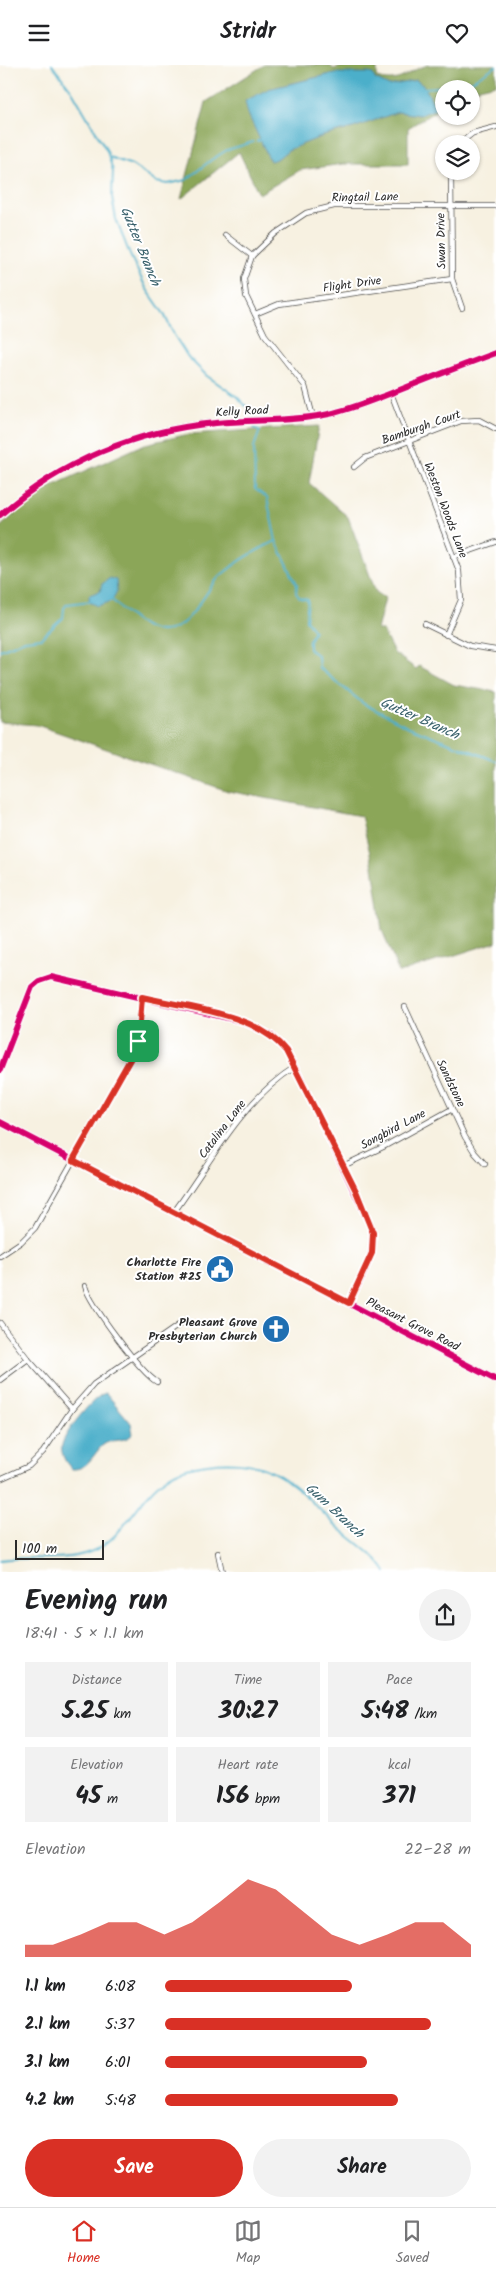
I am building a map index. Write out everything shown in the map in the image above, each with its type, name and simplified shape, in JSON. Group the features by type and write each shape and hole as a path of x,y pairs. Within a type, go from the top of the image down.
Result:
{"street":[{"path":"470,135 496,127"},
{"name":"Swan Drive","path":"451,180 452,279 462,308"},
{"name":"Ringtail Lane","path":"313,417 305,386 269,340 246,296 244,283 246,270 252,256 280,230 306,213 334,206 496,206"},
{"path":"225,235 252,256"},
{"name":"Flight Drive","path":"255,314 279,305 452,279"},
{"name":"Kelly Road","path":"0,515 23,495 52,476 105,450 148,434 176,427 313,417 348,409 496,353"},
{"name":"Weston Woods Lane","path":"391,393 453,557 462,590 457,612 446,635"},
{"name":"Bamburgh Court","path":"354,467 365,458 461,421 479,420 496,429"},
{"path":"453,557 496,542"},
{"path":"425,624 470,646 496,651"},
{"path":"0,1070 28,996 32,987 39,981 58,978 225,1016 254,1025 279,1042 295,1067 367,1217 374,1241 368,1263 349,1303"},
{"path":"0,1256 20,1242 35,1228 132,1056 139,1034 142,997"},
{"name":"Sandstone","path":"405,1007 452,1109 475,1153 486,1163"},
{"name":"Catalina Lane","path":"174,1212 246,1113 273,1084 295,1067"},
{"name":"Songbird Lane","path":"343,1166 384,1147 452,1109"},
{"name":"Pleasant Grove Road","path":"0,1122 496,1380"},
{"path":"86,1286 89,1297 133,1357 157,1383"},
{"path":"0,1479 29,1466 44,1451 72,1409 94,1384 186,1320"},
{"path":"0,1323 28,1359 72,1409"},
{"path":"0,1380 28,1359"},
{"path":"218,1553 222,1572"}],"green space":[{"path":"264,65 330,65 333,69 348,65 377,65 377,78 394,80 416,69 430,65 496,65 496,84 480,88 480,80 435,80 435,112 408,128 408,164 343,164 300,170 259,194 239,152 181,199 206,102","holes":["335,73 375,79 389,86 417,80 420,115 398,112 353,128 323,136 288,150 277,159 270,161 248,114 268,89"]},
{"path":"319,426 309,483 348,517 376,592 385,598 377,630 382,630 394,653 416,669 419,666 454,685 496,692 496,942 399,973 382,930 373,866 361,816 228,791 37,725 0,722 0,527 33,498 54,485 145,444 189,434"}],"water":[{"path":"335,73 369,73 373,74 375,79 389,86 416,80 425,87 435,109 420,115 398,112 353,128 323,136 288,150 277,159 270,161 248,114 245,101 268,89"},
{"path":"110,578 116,580 117,591 112,601 98,606 89,602 89,595 100,591 102,584"},
{"path":"106,1393 131,1423 133,1434 126,1439 103,1445 90,1461 78,1469 72,1469 63,1455 62,1445 64,1439 88,1407"}],"waterway":[{"name":"Gutter Branch","path":"52,65 72,91 107,151 113,171 112,197 116,219 130,255 146,288 164,314 174,335 188,357 207,376 236,396 253,413"},
{"path":"424,88 455,86 472,81 496,66"},
{"path":"257,141 262,140"},
{"path":"109,157 132,165 156,182 168,184 186,180 227,150 253,142"},
{"name":"Gutter Branch","path":"254,428 260,430 254,447 255,489 267,498 276,541 297,584 296,593 300,598 308,600 306,620 314,630 309,641 309,649 318,656 319,668 364,704 409,727 496,761"},
{"path":"112,600 146,627 160,631 170,630 179,626 187,619 220,576 261,548 276,541"},
{"path":"0,650 25,640 41,638 63,618 64,608 67,604 91,601"},
{"name":"Gum Branch","path":"0,1560 57,1558 90,1552 112,1538 155,1487 170,1476 180,1470 196,1466 230,1462 250,1464 267,1469 282,1477 296,1487 339,1528 371,1554 386,1572"}],"cycle path":[{"path":"0,515 23,496 74,464 129,441 186,427 216,423 315,417 329,414 363,404 496,353"},
{"path":"0,1070 32,987 39,981 51,977 241,1021 271,1035 286,1051 295,1067 371,1227 373,1237 370,1257 363,1276 349,1303"},
{"path":"0,1122 496,1380"}],"place":[{"name":"Charlotte Fire Station #25","path":"220,1269"},
{"name":"Pleasant Grove Presbyterian Church","path":"276,1329"}],"route":[{"path":"142,997 241,1021 262,1029 279,1042 295,1067 315,1106 356,1191 373,1233 372,1253 349,1303 73,1160 124,1073 138,1041 142,997"}]}
